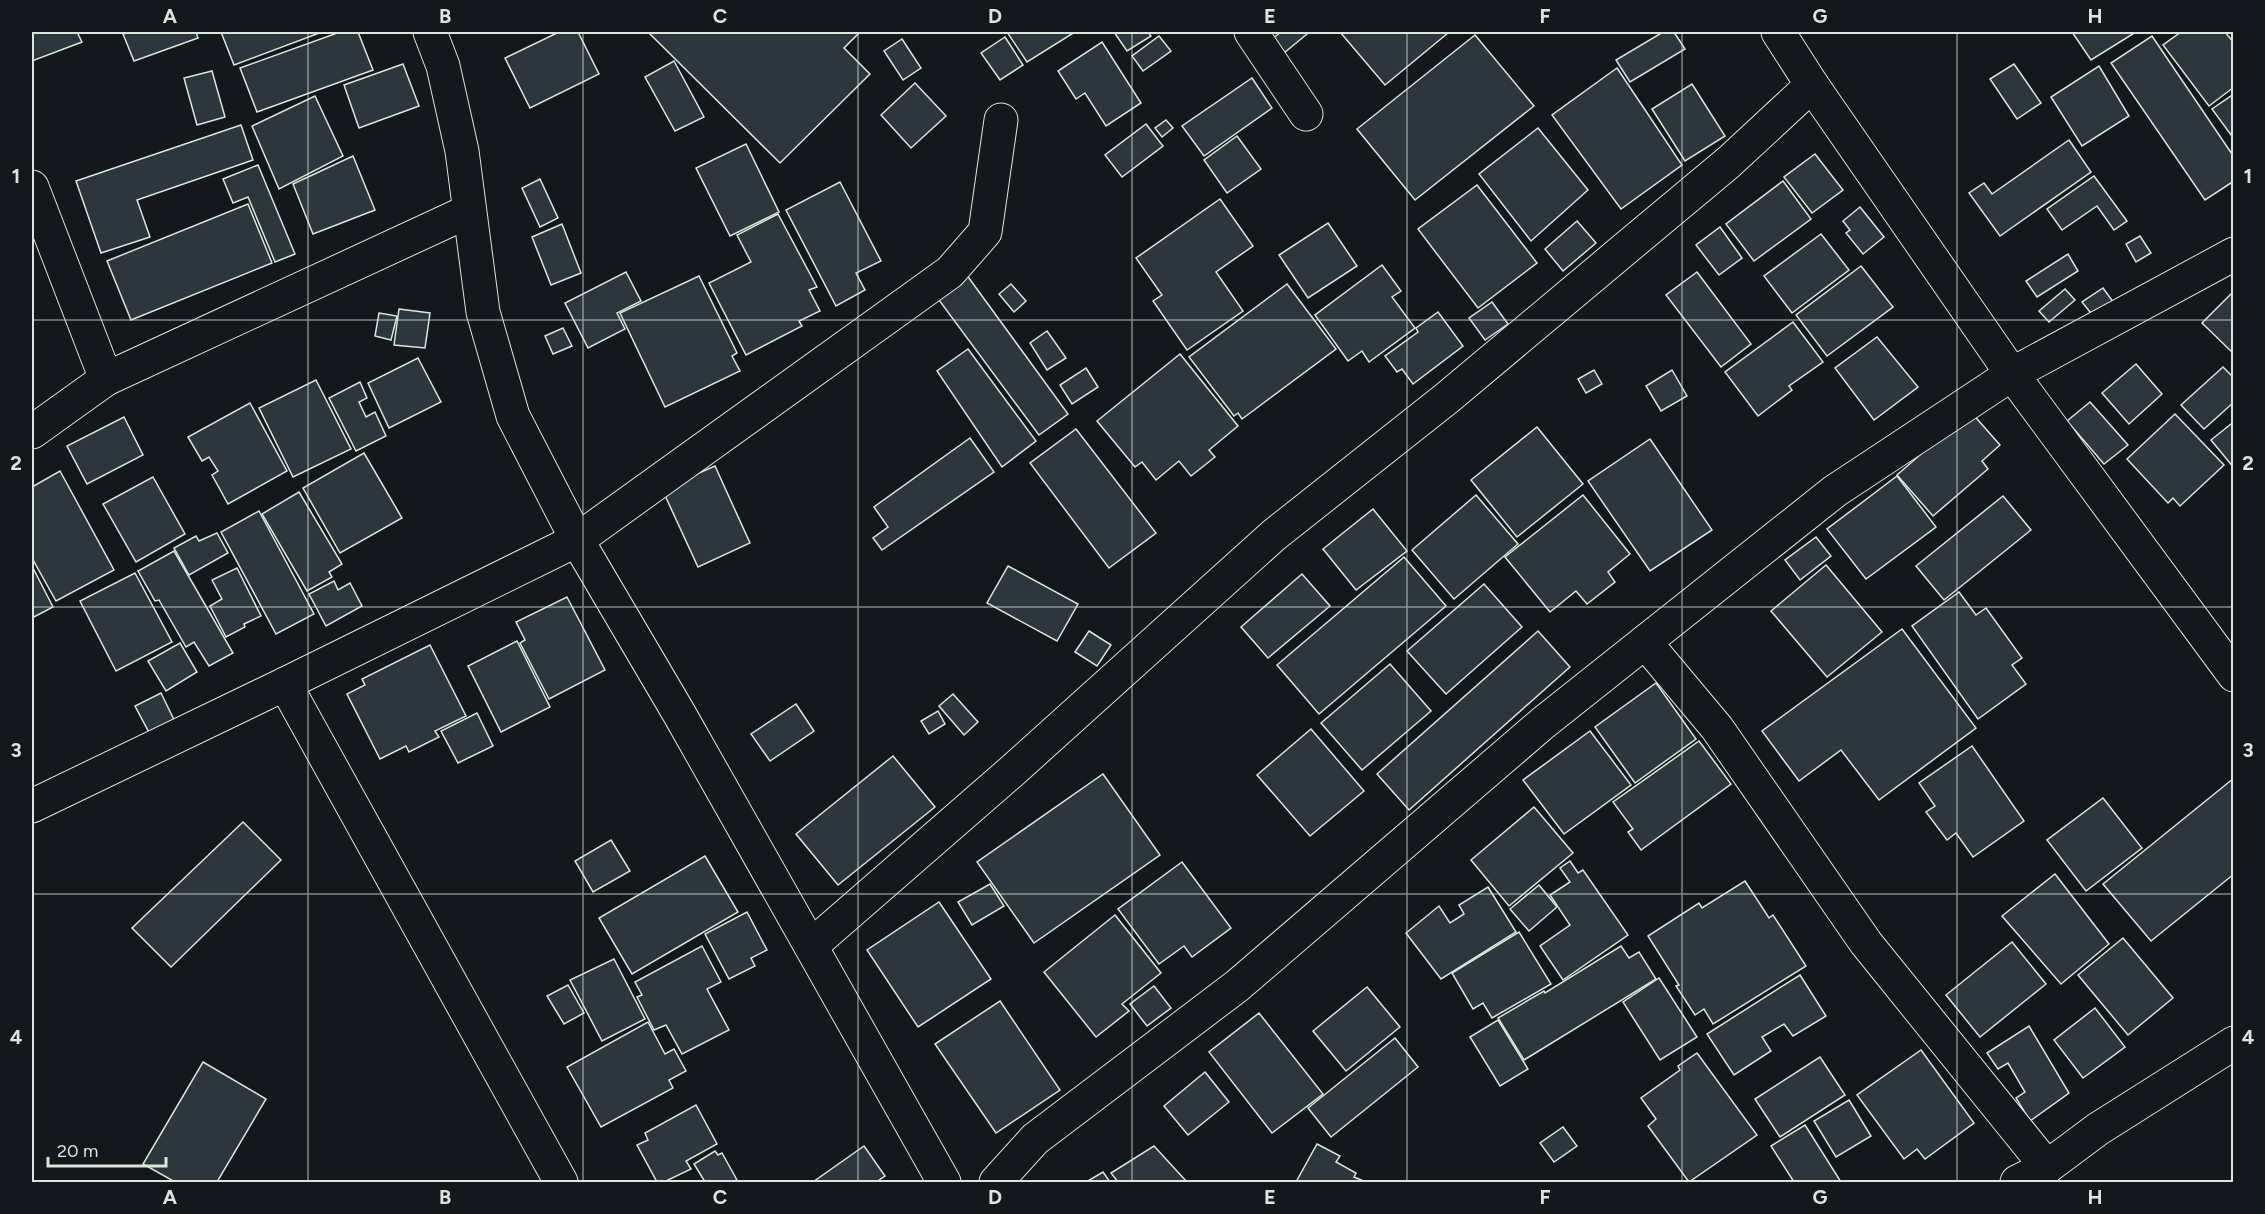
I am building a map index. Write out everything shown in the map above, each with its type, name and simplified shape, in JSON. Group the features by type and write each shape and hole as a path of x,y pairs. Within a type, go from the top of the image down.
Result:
{"street":[{"path":"430,32 442,66 462,151 483,312 513,416 576,540 680,715 944,1182"},
{"path":"1251,32 1306,114"},
{"path":"1791,36 1812,85 2012,374 2234,675"},
{"path":"811,946 1011,772 1274,535 1447,398 1729,162 1812,85"},
{"path":"32,806 576,540 950,272 985,232 1001,120"},
{"path":"32,187 106,379"},
{"path":"32,432 106,379 469,211"},
{"path":"996,1182 1035,1139 1237,986 1543,723 1835,491 2012,374 2234,254"},
{"path":"1645,642 1717,728 1866,943 2047,1167"},
{"path":"285,684 561,1182"},
{"path":"2017,1182 2047,1167 2098,1129 2234,1043"}],"building":[{"path":"32,32 77,32 82,42 32,61"},
{"path":"130,32 196,32 198,38 134,61 123,34"},
{"path":"221,32 322,32 234,65"},
{"path":"340,32 358,32 373,70 257,112 240,68"},
{"path":"559,32 578,32 599,74 530,108 505,58"},
{"path":"648,32 860,32 844,48 870,74 780,163"},
{"path":"1007,32 1075,32 1027,62"},
{"path":"1114,32 1148,32 1151,36 1127,51"},
{"path":"1281,32 1305,32 1307,34 1284,53 1272,39"},
{"path":"1340,32 1447,32 1448,33 1385,85"},
{"path":"1663,32 1674,32 1685,49 1630,82 1616,60"},
{"path":"2072,32 2136,32 2091,60"},
{"path":"2181,32 2225,32 2234,43 2234,87 2209,106 2163,45"},
{"path":"1475,35 1534,106 1415,200 1357,129"},
{"path":"1159,36 1171,51 1143,71 1132,56"},
{"path":"2152,36 2234,157 2234,181 2205,200 2111,63"},
{"path":"1005,37 1023,65 1000,80 981,53"},
{"path":"902,39 921,68 903,80 884,51"},
{"path":"1102,42 1141,103 1106,126 1085,93 1076,99 1058,71"},
{"path":"674,61 704,117 675,131 645,77"},
{"path":"403,64 419,106 359,128 344,85"},
{"path":"2014,64 2041,103 2017,119 1990,79"},
{"path":"2099,66 2129,116 2082,146 2051,97"},
{"path":"1617,68 1682,165 1621,209 1552,115"},
{"path":"212,71 225,117 197,125 184,78"},
{"path":"1252,78 1272,108 1204,156 1182,126"},
{"path":"915,83 946,116 911,148 881,115"},
{"path":"1692,84 1725,136 1685,161 1652,109"},
{"path":"2234,94 2234,139 2212,109"},
{"path":"315,96 343,156 279,189 252,126"},
{"path":"1166,120 1173,128 1162,137 1155,128"},
{"path":"1146,124 1163,146 1122,177 1105,155"},
{"path":"241,125 253,160 137,200 150,237 101,253 76,181"},
{"path":"1538,128 1588,190 1531,241 1479,174"},
{"path":"1237,136 1261,169 1227,193 1204,160"},
{"path":"2069,140 2091,172 2000,236 1969,193 1984,183 1992,194"},
{"path":"746,144 779,212 730,236 696,168"},
{"path":"1815,154 1843,190 1812,213 1784,177"},
{"path":"353,156 375,210 313,234 293,184"},
{"path":"258,165 295,254 275,262 248,197 233,203 223,179"},
{"path":"2094,176 2127,221 2114,230 2097,206 2062,230 2047,209"},
{"path":"540,179 558,218 540,227 522,188"},
{"path":"1783,181 1811,219 1754,261 1726,224"},
{"path":"840,182 881,261 856,273 865,290 836,306 786,210"},
{"path":"1477,185 1537,263 1478,308 1418,229"},
{"path":"1220,199 1253,246 1216,272 1243,311 1187,350 1153,301 1162,295 1136,258"},
{"path":"248,204 272,263 131,320 107,261"},
{"path":"1860,207 1884,237 1863,254 1846,233 1850,230 1843,221"},
{"path":"778,214 817,287 809,290 820,311 799,321 802,326 746,355 709,283 751,262 737,235"},
{"path":"1577,221 1596,243 1563,271 1545,249"},
{"path":"1328,223 1357,266 1308,298 1279,255"},
{"path":"562,224 581,273 551,285 532,237"},
{"path":"1720,227 1742,258 1719,275 1696,245"},
{"path":"1821,234 1849,270 1792,313 1764,276"},
{"path":"2140,236 2151,253 2136,262 2126,244"},
{"path":"2068,254 2078,271 2037,297 2026,281"},
{"path":"1382,265 1401,291 1392,297 1415,328 1369,362 1362,351 1348,361 1315,315"},
{"path":"1861,266 1893,307 1827,356 1796,315"},
{"path":"626,272 641,301 617,313 625,329 588,348 565,303"},
{"path":"1697,272 1751,344 1721,367 1666,295"},
{"path":"966,274 1068,414 1039,435 936,296"},
{"path":"699,276 737,353 732,356 740,371 665,407 620,313"},
{"path":"1011,284 1026,301 1014,312 999,294"},
{"path":"1287,284 1336,349 1242,419 1238,413 1234,416 1189,357"},
{"path":"2103,288 2114,303 2094,317 2082,302"},
{"path":"2065,289 2075,300 2049,322 2039,311"},
{"path":"2234,291 2234,354 2202,323"},
{"path":"1492,302 1508,324 1485,340 1469,318"},
{"path":"399,309 430,313 425,348 394,345"},
{"path":"1438,312 1463,346 1413,384 1402,369 1397,372 1385,356 1418,332 1416,328"},
{"path":"379,313 397,316 391,340 375,336"},
{"path":"1793,322 1823,362 1789,386 1792,390 1758,416 1725,372"},
{"path":"563,328 572,346 553,354 545,336"},
{"path":"1047,331 1066,358 1047,370 1030,343"},
{"path":"1877,337 1918,387 1874,420 1835,368"},
{"path":"968,349 1036,441 1002,467 937,371"},
{"path":"1180,354 1238,426 1209,450 1215,457 1191,476 1179,461 1156,480 1142,462 1135,467 1097,421"},
{"path":"418,358 441,402 389,428 368,383"},
{"path":"2136,364 2162,394 2129,424 2102,393"},
{"path":"2223,367 2234,378 2234,402 2204,429 2181,405"},
{"path":"1086,368 1098,387 1072,404 1060,385"},
{"path":"1594,370 1602,384 1586,393 1578,379"},
{"path":"1672,370 1687,396 1661,411 1646,386"},
{"path":"316,380 351,449 293,477 259,408"},
{"path":"360,382 367,398 359,402 366,417 375,412 386,436 356,451 329,398"},
{"path":"2090,402 2128,445 2104,464 2067,421"},
{"path":"250,403 287,471 228,504 212,475 218,471 209,457 202,461 188,437"},
{"path":"1970,411 2000,445 1982,461 1988,469 1933,516 1897,475"},
{"path":"2175,414 2224,465 2180,506 2173,498 2168,503 2127,459"},
{"path":"124,417 143,455 87,484 67,446"},
{"path":"2231,424 2234,427 2234,468 2211,440"},
{"path":"1537,427 1583,484 1517,537 1471,480"},
{"path":"1076,429 1156,533 1109,568 1030,463"},
{"path":"970,438 994,472 882,550 873,538 888,527 874,507"},
{"path":"1650,439 1712,530 1650,571 1588,481"},
{"path":"364,453 402,518 340,553 303,488"},
{"path":"715,466 750,543 698,567 662,489"},
{"path":"60,471 114,570 56,601 32,558 32,487"},
{"path":"1897,476 1936,527 1866,579 1827,529"},
{"path":"153,477 185,534 136,562 103,504"},
{"path":"299,492 342,564 329,572 332,577 307,591 262,514"},
{"path":"1476,495 1518,544 1454,599 1412,550"},
{"path":"1583,495 1630,554 1608,572 1615,582 1587,604 1576,591 1550,612 1505,557"},
{"path":"2003,496 2031,530 1944,600 1916,566"},
{"path":"1373,509 1407,551 1356,590 1323,549"},
{"path":"259,511 314,614 276,634 221,532"},
{"path":"217,533 228,553 189,575 174,548 196,536 199,541"},
{"path":"1816,537 1831,556 1800,580 1785,560"},
{"path":"174,551 233,653 209,666 194,642 186,647 159,600 155,601 138,571"},
{"path":"1404,557 1446,606 1319,714 1277,665"},
{"path":"1826,565 1882,632 1827,677 1771,611"},
{"path":"32,566 53,607 32,618"},
{"path":"1008,566 1078,604 1057,641 987,603"},
{"path":"237,568 261,616 244,624 245,627 226,637 210,606 222,599 212,580"},
{"path":"135,573 172,642 116,671 80,601"},
{"path":"1302,574 1330,606 1268,658 1241,627"},
{"path":"334,581 338,590 350,583 362,606 326,626 309,594"},
{"path":"1484,584 1522,627 1446,694 1407,651"},
{"path":"1959,592 1976,615 1986,608 2022,658 2012,665 2026,684 1978,719 1912,626"},
{"path":"567,597 605,670 549,699 520,643 525,640 516,622"},
{"path":"1902,629 1976,728 1879,800 1841,750 1799,781 1762,731"},
{"path":"1089,631 1111,645 1097,666 1075,652"},
{"path":"1538,631 1570,667 1409,810 1377,774"},
{"path":"517,641 550,707 501,732 468,666"},
{"path":"180,643 197,672 166,691 148,661"},
{"path":"430,645 466,716 435,731 439,737 409,752 406,746 380,759 347,694 365,685 362,679"},
{"path":"1390,664 1431,711 1362,770 1321,723"},
{"path":"1656,683 1696,739 1635,783 1595,727"},
{"path":"161,693 177,726 152,738 135,706"},
{"path":"953,694 978,722 964,735 939,706"},
{"path":"796,704 814,731 770,761 751,734"},
{"path":"938,711 945,724 929,734 921,721"},
{"path":"477,713 493,746 458,763 441,731"},
{"path":"1311,729 1364,791 1310,836 1257,775"},
{"path":"1590,731 1631,785 1564,834 1523,780"},
{"path":"1699,741 1731,784 1641,850 1628,832 1633,829 1613,802"},
{"path":"1972,746 2024,821 1973,857 1956,833 1947,840 1926,812 1935,806 1919,783"},
{"path":"893,756 935,807 838,885 796,834"},
{"path":"1103,774 1160,855 1034,943 977,862"},
{"path":"2234,778 2234,874 2151,941 2103,884"},
{"path":"2103,798 2142,848 2086,891 2047,840"},
{"path":"1534,807 1573,853 1509,906 1471,860"},
{"path":"243,822 281,860 171,967 132,928"},
{"path":"611,840 630,871 593,892 575,861"},
{"path":"705,856 738,912 632,974 599,918"},
{"path":"1570,861 1578,873 1583,870 1628,935 1563,980 1540,946 1570,925 1550,895 1570,882 1560,868"},
{"path":"1182,862 1231,928 1192,957 1184,946 1159,964 1118,909"},
{"path":"2055,874 2109,944 2061,984 2002,916"},
{"path":"1745,881 1769,918 1773,915 1806,966 1713,1024 1704,1009 1695,1015 1648,936 1699,903 1702,908"},
{"path":"990,884 1004,906 972,925 958,902"},
{"path":"1539,885 1557,907 1529,931 1510,909"},
{"path":"1488,887 1516,932 1441,979 1406,933 1439,906 1450,923 1464,914 1459,905"},
{"path":"939,902 991,979 918,1027 867,950"},
{"path":"747,912 767,950 751,958 755,966 729,979 705,934"},
{"path":"1115,915 1161,973 1122,1004 1129,1011 1096,1037 1044,972"},
{"path":"1519,932 1551,984 1492,1018 1483,1003 1473,1009 1452,973"},
{"path":"2123,938 2173,998 2128,1035 2078,975"},
{"path":"2012,942 2046,984 1980,1037 1946,995"},
{"path":"702,946 721,982 707,989 729,1030 682,1054 666,1025 654,1030 637,997 642,995 635,982"},
{"path":"1621,946 1629,958 1639,952 1656,979 1524,1060 1498,1018 1544,991 1545,993"},
{"path":"614,959 645,1019 602,1041 570,980"},
{"path":"1800,975 1826,1016 1793,1036 1784,1024 1762,1037 1771,1051 1734,1075 1707,1034"},
{"path":"1659,978 1697,1037 1660,1060 1623,1002"},
{"path":"568,985 584,1013 564,1024 547,996"},
{"path":"1154,986 1171,1008 1147,1026 1130,1004"},
{"path":"1367,987 1400,1027 1346,1071 1313,1031"},
{"path":"1000,1001 1060,1090 996,1133 935,1044"},
{"path":"2095,1008 2125,1047 2083,1078 2054,1040"},
{"path":"1259,1013 1323,1094 1272,1133 1209,1052"},
{"path":"1498,1020 1528,1069 1500,1086 1470,1037"},
{"path":"648,1022 665,1054 674,1049 686,1071 669,1080 673,1088 601,1127 567,1067"},
{"path":"2029,1026 2069,1093 2030,1121 2016,1098 2025,1092 2008,1063 1998,1069 1987,1053"},
{"path":"1395,1038 1418,1067 1331,1137 1308,1108"},
{"path":"1921,1050 1974,1123 1925,1159 1917,1149 1904,1159 1857,1095"},
{"path":"1697,1053 1757,1135 1689,1182 1648,1126 1656,1119 1641,1098 1680,1070 1678,1066"},
{"path":"1820,1057 1845,1095 1780,1137 1755,1099"},
{"path":"203,1062 266,1099 217,1182 175,1182 143,1164"},
{"path":"1205,1072 1229,1102 1188,1135 1164,1106"},
{"path":"1849,1100 1871,1136 1836,1157 1814,1121"},
{"path":"696,1105 717,1144 686,1161 691,1169 664,1182 657,1182 637,1145 648,1140 645,1133"},
{"path":"1805,1125 1841,1182 1794,1182 1771,1146"},
{"path":"1563,1127 1577,1146 1554,1162 1540,1143"},
{"path":"1317,1144 1340,1156 1336,1162 1356,1173 1354,1177 1366,1182 1296,1182"},
{"path":"864,1146 885,1176 876,1182 813,1182"},
{"path":"1154,1146 1187,1182 1118,1182 1111,1173"},
{"path":"715,1151 718,1155 722,1153 737,1180 705,1182 694,1164"},
{"path":"1103,1172 1110,1182 1086,1182"}]}
